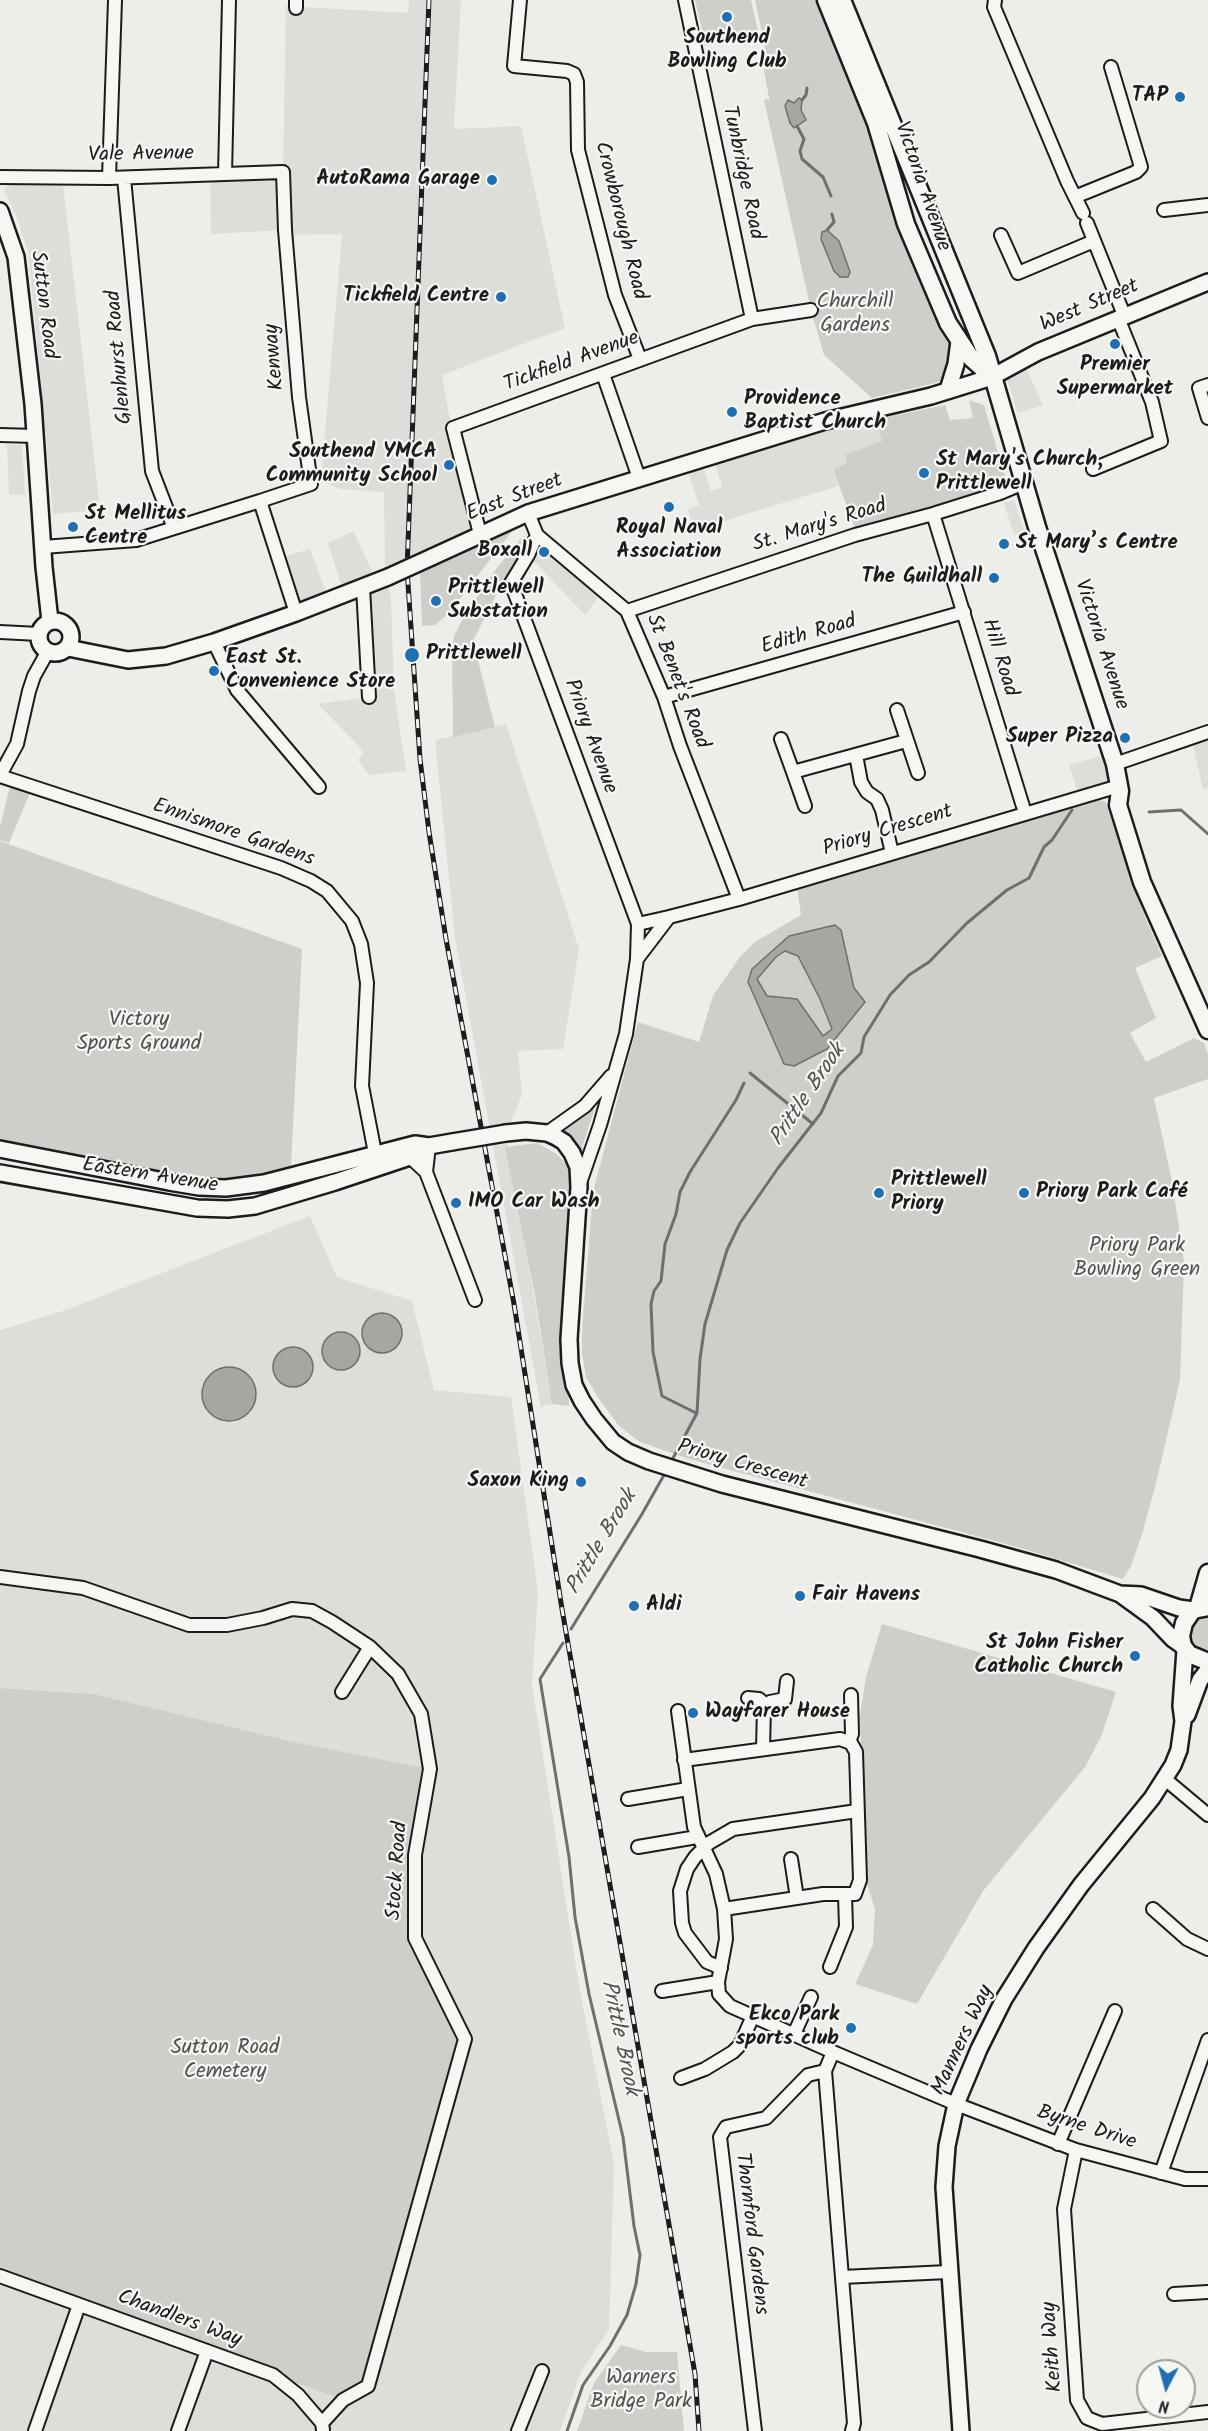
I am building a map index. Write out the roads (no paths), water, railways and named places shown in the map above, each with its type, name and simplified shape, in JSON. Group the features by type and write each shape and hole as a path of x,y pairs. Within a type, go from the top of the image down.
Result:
{"highway":[{"name":"Victoria Avenue","path":"826,0 876,123 906,224 948,323 971,358 992,377"},
{"name":"Victoria Avenue","path":"842,0 985,350 1024,483 1115,764 1119,788 1118,805 1142,882 1208,1030"},
{"name":"Victoria Avenue","path":"1119,788 1128,803 1164,910 1208,1003"},
{"path":"1208,1573 1200,1608 1188,1616 1182,1630 1184,1648 1192,1656 1208,1662"}],"main road":[{"name":"Sutton Road","path":"0,212 16,256 35,436 50,621"},
{"name":"West Street","path":"992,377 1038,352 1208,282"},
{"path":"948,390 956,364 959,341"},
{"name":"East Street","path":"68,648 128,660 145,660 214,642 388,577 528,513 852,413 924,397 992,377"},
{"path":"50,621 62,622 71,631 72,637 68,648 58,653 48,651 41,644 39,634 43,626 50,621"},
{"name":"East Street","path":"71,631 105,656"},
{"name":"Eastern Avenue","path":"0,1149 169,1182 199,1187 226,1188 264,1183 415,1144 429,1146 526,1131 548,1133"},
{"name":"Priory Crescent","path":"548,1133 564,1142 578,1167 579,1187 569,1339 574,1384 594,1419 614,1442 628,1452 649,1461 722,1484 1056,1570 1120,1594 1152,1618 1184,1648"},
{"name":"Eastern Avenue","path":"0,1173 197,1208 228,1209 255,1206 410,1157 429,1146"},
{"name":"Priory Crescent","path":"1120,1594 1141,1595 1179,1608 1200,1608"},
{"name":"Manners Way","path":"961,2431 948,2272 944,2187 947,2146 956,2104 979,2049 1004,1999 1036,1948 1080,1886 1137,1818 1165,1779 1179,1750 1183,1721 1181,1706 1184,1648"},
{"name":"Manners Way","path":"1183,1721 1190,1711 1200,1680 1208,1670"}],"street":[{"path":"109,178 115,0"},
{"path":"225,174 229,0"},
{"name":"Crowborough Road","path":"520,0 514,66 567,71 574,74 577,82 578,150 615,295 639,358"},
{"name":"Tunbridge Road","path":"685,0 752,319"},
{"path":"995,0 994,7 1067,181 1077,196 1094,241 1152,402 1161,441 1093,469"},
{"path":"1077,196 1136,172 1141,167 1111,67"},
{"name":"Vale Avenue","path":"0,177 109,178 283,172"},
{"name":"Kenway","path":"260,501 311,484 299,397 285,230 283,172"},
{"name":"Glenhurst Road","path":"124,177 152,471 174,528"},
{"path":"1164,210 1208,205"},
{"path":"1001,235 1018,273 1094,241"},
{"name":"Tickfield Avenue","path":"480,534 453,428 603,374 639,358 752,319 811,310"},
{"path":"603,374 639,478"},
{"path":"1208,385 1199,388 1208,418"},
{"path":"0,435 35,436"},
{"name":"St. Mary's Road","path":"627,611 855,535 933,514 1024,483"},
{"path":"43,547 136,540 260,501 296,613"},
{"name":"St Benet's Road","path":"528,513 537,535 627,611 664,697 680,746 739,899"},
{"name":"Hill Road","path":"933,514 1025,813"},
{"name":"Priory Avenue","path":"537,535 511,583 638,924 637,959"},
{"path":"363,587 369,697"},
{"name":"Edith Road","path":"664,697 964,612"},
{"path":"0,632 39,634"},
{"path":"214,642 237,690 319,788"},
{"path":"0,776 17,744 29,691 34,676 48,651"},
{"path":"897,710 918,773"},
{"path":"1115,764 1208,732"},
{"path":"781,739 806,806"},
{"path":"793,772 906,741"},
{"path":"856,755 861,782 867,792 877,799 882,810 892,853"},
{"name":"Ennismore Gardens","path":"0,776 282,868 311,880 327,891 352,921 361,944 367,983 362,1086 375,1153"},
{"name":"Priory Crescent","path":"638,924 739,899 1025,813 1119,788"},
{"name":"Priory Crescent","path":"579,1187 600,1125 626,1034 637,959 669,917"},
{"name":"Priory Crescent","path":"548,1133 585,1106 615,1071"},
{"path":"426,1172 429,1165 429,1146"},
{"path":"410,1157 426,1172 475,1300"},
{"name":"Stock Road","path":"0,1577 83,1588 189,1625 227,1625 263,1618 292,1609 312,1611 370,1647 398,1674 421,1714 430,1769 415,1855 415,1938 465,2039 368,2386 343,2400 323,2427"},
{"path":"342,1692 370,1647"},
{"path":"766,1705 785,1699 787,1681"},
{"path":"849,1742 852,1734 851,1695"},
{"path":"748,1698 759,1699 766,1705"},
{"path":"763,1749 766,1705"},
{"path":"678,1711 688,1789 701,1842 716,1874 724,1909 726,1940 718,1982 719,1994 723,2000 833,2052 956,2104"},
{"path":"684,1760 840,1739 849,1742 856,1752 859,1886 855,1894 824,1894 724,1909"},
{"path":"1165,1779 1208,1815"},
{"path":"628,1798 688,1789"},
{"path":"638,1847 701,1842 733,1829 857,1812"},
{"path":"701,1842 685,1874 679,1903 685,1933 690,1941 707,1962 721,1968"},
{"path":"791,1859 797,1898"},
{"path":"830,1967 846,1927 845,1895"},
{"path":"1153,1909 1186,1939 1208,1949"},
{"path":"662,1990 718,1982"},
{"path":"794,2034 811,1997"},
{"path":"1058,2144 1115,2010"},
{"path":"681,2078 705,2069 733,2052 740,2045 753,2016"},
{"path":"1161,2173 1208,2040"},
{"path":"833,2052 825,2071 854,2422 852,2431"},
{"name":"Thornford Gardens","path":"755,2431 720,2137 726,2127 766,2118 808,2075 825,2071"},
{"name":"Byrne Drive","path":"956,2104 1076,2150 1185,2179 1208,2179"},
{"name":"Keith Way","path":"1076,2150 1064,2209 1077,2400 1087,2418 1102,2424 1208,2412"},
{"path":"842,2277 948,2272"},
{"name":"Chandlers Way","path":"0,2276 273,2375 298,2396 323,2427"},
{"path":"1174,2294 1208,2292"},
{"path":"35,2431 79,2305"},
{"path":"178,2431 207,2351"},
{"path":"518,2431 542,2371"}],"waterway":[{"path":"802,100 807,88"},
{"path":"797,126 804,139 800,151 802,159 823,177 831,196"},
{"path":"827,230 834,222 832,214"},
{"name":"Prittle Brook","path":"672,1460 697,1413 700,1359 705,1324 727,1250 740,1223 778,1168 821,1113 838,1076 861,1053 864,1037 890,995 909,975 929,962 967,923 1007,890 1029,878 1044,847 1052,840 1072,810"},
{"name":"Prittle Brook","path":"1149,812 1181,810 1208,834"},
{"path":"750,1073 813,1124"},
{"path":"696,1413 662,1396 653,1352 651,1304 654,1291 661,1281 665,1244 676,1214 680,1192 744,1083"},
{"name":"Prittle Brook","path":"571,1629 664,1475"},
{"name":"Prittle Brook","path":"563,1643 540,1679 569,1857 575,1917 589,1994 623,2137 634,2226 640,2255 636,2284 627,2315 610,2346 583,2385 567,2431"}],"railway":[{"path":"429,0 407,569 420,759 446,939 514,1304 562,1609 695,2374 699,2431"}],"place":[{"name":"Southend Bowling Club","path":"727,17"},
{"name":"TAP","path":"1180,97"},
{"name":"AutoRama Garage","path":"492,180"},
{"name":"Tickfield Centre","path":"501,297"},
{"name":"Premier Supermarket","path":"1115,344"},
{"name":"Providence Baptist Church","path":"732,412"},
{"name":"Southend YMCA Community School","path":"449,465"},
{"name":"St Mary's Church, Prittlewell","path":"924,473"},
{"name":"Royal Naval Association","path":"669,507"},
{"name":"St Mellitus Centre","path":"73,527"},
{"name":"St Mary’s Centre","path":"1004,544"},
{"name":"Boxall","path":"544,552"},
{"name":"The Guildhall","path":"994,578"},
{"name":"Prittlewell Substation","path":"436,601"},
{"name":"Prittlewell","path":"412,655"},
{"name":"East St. Convenience Store","path":"214,671"},
{"name":"Super Pizza","path":"1125,738"},
{"name":"Prittlewell Priory","path":"879,1193"},
{"name":"Priory Park Café","path":"1024,1193"},
{"name":"IMO Car Wash","path":"456,1203"},
{"name":"Saxon King","path":"581,1482"},
{"name":"Fair Havens","path":"800,1596"},
{"name":"Aldi","path":"634,1606"},
{"name":"St John Fisher Catholic Church","path":"1135,1656"},
{"name":"Wayfarer House","path":"693,1713"},
{"name":"Ekco Park sports club","path":"851,2028"}],"park label":[{"name":"Churchill Gardens","path":"855,315"},
{"name":"Victory Sports Ground","path":"139,1033"},
{"name":"Priory Park Bowling Green","path":"1137,1259"},
{"name":"Sutton Road Cemetery","path":"225,2061"},
{"name":"Warners Bridge Park","path":"641,2391"}]}
